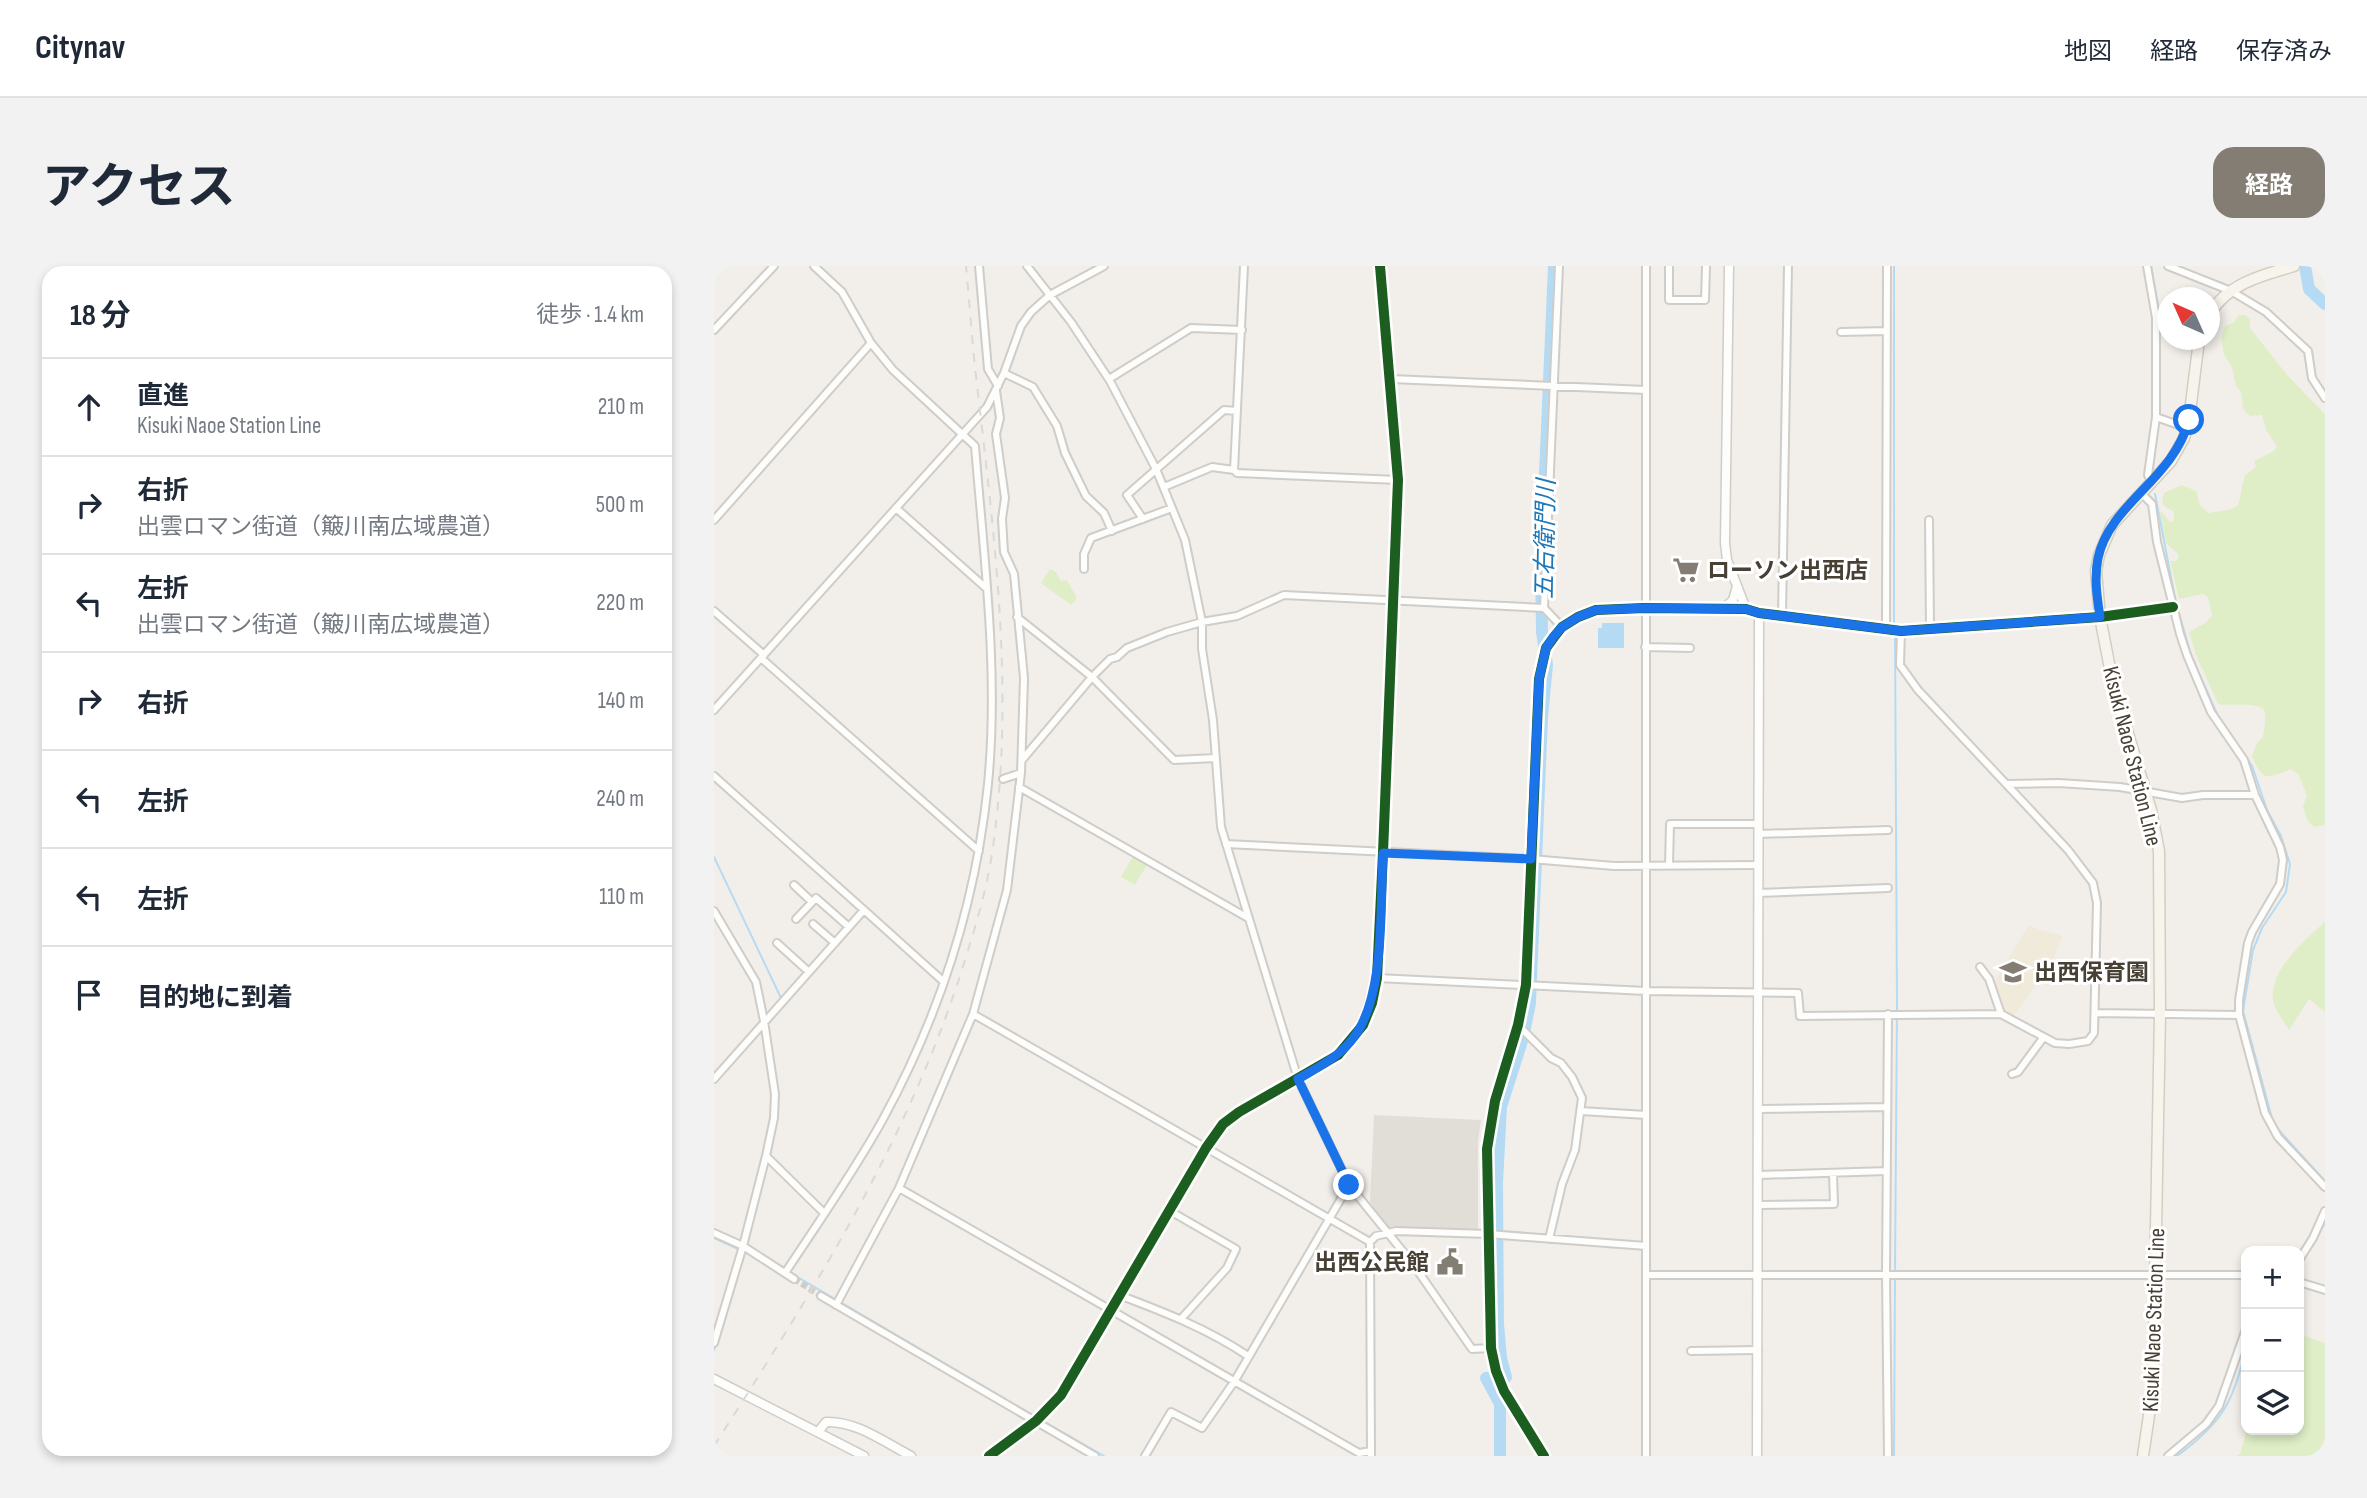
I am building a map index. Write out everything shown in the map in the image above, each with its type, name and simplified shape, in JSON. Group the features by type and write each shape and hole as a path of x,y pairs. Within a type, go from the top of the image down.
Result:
{"main road":[{"path":"2220,300 2257,277 2294,266"},
{"name":"Kisuki Naoe Station Line","path":"2143,1456 2153,1388 2160,1015 2159,851 2146,793 2113,684 2096,587 2099,555 2112,525 2171,461 2184,438 2198,350"}],"street":[{"path":"714,330 774,266"},
{"path":"785,1273 882,1121 927,1026 964,918 979,851 988,783 991,638 975,446 963,432 893,370 871,343 842,292 814,266"},
{"path":"836,1305 899,1188 974,1014 1007,890 1021,773 1024,678 1014,574 1004,552 1002,519 1005,498 996,434 1000,418 997,389 988,369 979,266"},
{"path":"1027,266 1071,322 1109,379 1156,469 1185,540 1202,622 1202,649 1216,758 1221,827 1298,1079 1349,1185 1413,1264 1472,1349 1491,1348"},
{"path":"714,710 988,407 1021,326 1031,312 1050,295 1104,266"},
{"path":"1234,470 1244,266"},
{"path":"989,1456 1035,1421 1060,1395 1223,1124 1338,1055 1352,1041 1368,1013 1377,978 1398,480 1380,266"},
{"path":"1544,608 1559,266"},
{"path":"1646,266 1646,1456"},
{"path":"1670,266 1669,300 1705,300 1706,266"},
{"path":"1729,266 1725,543 1727,560 1746,609"},
{"path":"1782,616 1788,266"},
{"path":"1886,629 1887,266"},
{"path":"2147,266 2156,317 2156,417 2148,475 2152,482"},
{"path":"2168,266 2231,291 2266,312 2308,351 2312,378 2325,398"},
{"path":"1109,379 1191,328 1242,330"},
{"path":"1841,332 1887,331"},
{"path":"714,520 871,343"},
{"path":"1004,373 1033,387 1057,426 1065,453 1086,496 1104,513 1112,531"},
{"path":"1391,379 1646,390"},
{"path":"1143,519 1127,495 1224,410 1237,411"},
{"path":"2156,417 2187,428"},
{"path":"1164,487 1212,467 1234,470 1237,473 1398,480"},
{"path":"2141,493 2152,504 2157,542 2180,634 2203,693 2211,712 2244,760 2255,795 2280,847 2283,871 2276,894 2248,943 2239,1014 2265,1113 2271,1126 2325,1187"},
{"path":"896,508 986,588"},
{"path":"1084,569 1084,554 1091,538 1172,508"},
{"path":"1929,520 1930,628"},
{"path":"1724,608 1732,600 1737,586"},
{"path":"1021,761 1092,677 1110,659 1117,657 1127,648 1167,632 1237,616 1284,595 1544,608 1562,627"},
{"path":"1544,1456 1504,1391 1491,1348 1487,1149 1494,1101 1518,1025 1526,985 1539,679 1546,648 1562,627 1596,610 1746,609 1759,613 1901,631 2100,617 2173,607"},
{"path":"714,611 979,851"},
{"path":"1757,1456 1759,613"},
{"path":"1017,617 1092,677 1174,760 1216,758"},
{"path":"1377,978 1646,991 1798,993 1800,1016 2001,1014 2055,1043 2088,1041 2094,1033 2096,1013 2097,903 2093,883 2068,850 1918,690 1900,665 1901,631"},
{"path":"1645,647 1690,648"},
{"path":"988,783 1021,773"},
{"path":"714,776 944,982"},
{"path":"2007,784 2059,783 2120,787 2182,798 2203,795 2255,795"},
{"path":"1019,787 1248,918"},
{"path":"1669,865 1670,824 1758,824"},
{"path":"1758,835 1888,830"},
{"path":"1226,844 1531,859 1614,866 1758,865"},
{"path":"794,885 812,902"},
{"path":"1758,893 1888,888"},
{"path":"796,919 816,898 849,927"},
{"path":"714,1079 864,910"},
{"path":"714,911 755,982 765,1021 775,1094 774,1118 744,1247 714,1343"},
{"path":"813,923 835,943"},
{"path":"777,943 808,972"},
{"path":"1980,967 1989,979 2001,1014"},
{"path":"2096,1013 2239,1014"},
{"path":"974,1014 1370,1242"},
{"path":"1888,1014 1888,1456"},
{"path":"1518,1025 1551,1058 1561,1063 1572,1077 1582,1098 1575,1150 1562,1184 1549,1239"},
{"path":"2012,1074 2018,1072 2043,1038"},
{"path":"1759,1109 1887,1107"},
{"path":"1581,1111 1646,1115"},
{"path":"766,1156 824,1213"},
{"path":"1759,1175 1886,1171"},
{"path":"1759,1205 1834,1204 1833,1173"},
{"path":"1145,1456 1171,1412 1202,1428 1234,1381 1349,1185"},
{"path":"899,1188 1359,1453 1371,1454 1370,1242 1376,1236 1386,1232 1488,1234 1646,1246"},
{"path":"1170,1211 1236,1250 1227,1268 1181,1319"},
{"path":"2304,1252 2325,1211"},
{"path":"714,1233 744,1247 794,1279"},
{"path":"1647,1275 2241,1275"},
{"path":"2304,1284 2325,1290"},
{"path":"1119,1295 1181,1319 1248,1356"},
{"path":"821,1296 1095,1456"},
{"path":"2168,1456 2207,1424 2219,1406 2241,1343"},
{"path":"1691,1351 1758,1350"},
{"path":"714,1379 864,1456"},
{"path":"818,1432 826,1422 839,1422 859,1428 911,1456"}],"shaded area":[{"path":"2028,926 2062,936 2053,962 2012,1018 2006,1014 1993,984"},
{"path":"1374,1115 1481,1120 1478,1142 1478,1230 1387,1227 1370,1202"}],"green space":[{"path":"2239,315 2250,319 2250,328 2288,376 2325,414 2325,825 2315,827 2308,822 2303,806 2307,795 2298,774 2291,769 2267,776 2259,771 2252,756 2257,743 2263,737 2263,709 2252,705 2218,704 2189,632 2212,616 2208,597 2203,594 2179,599 2170,561 2177,561 2179,555 2166,543 2160,514 2161,511 2170,522 2174,521 2174,512 2162,502 2164,493 2182,485 2196,491 2200,505 2208,513 2235,508 2245,475 2256,467 2254,461 2274,451 2277,446 2266,430 2262,415 2250,416 2243,409 2241,392 2236,386 2232,367 2224,355 2221,338 2225,326 2233,323"},
{"path":"1050,569 1056,572 1061,581 1067,580 1077,598 1071,605 1041,583"},
{"path":"1133,856 1148,863 1135,885 1121,877"},
{"path":"2325,922 2325,1012 2309,999 2289,1030 2273,1001 2276,979 2290,957"},
{"path":"2304,1336 2325,1343 2325,1456 2236,1456 2240,1454 2246,1435 2304,1435"}],"water":[{"path":"1602,623 1624,623 1624,648 1598,648 1598,628 1602,628"}],"waterway":[{"name":"五右衛門川","path":"1500,1456 1500,1404 1486,1378 1506,1377 1501,1358 1498,1324 1497,1183 1501,1107 1523,1038 1530,1003 1542,717 1547,665 1542,632 1541,565 1554,266"},
{"path":"1894,266 1894,625"},
{"path":"2151,266 2160,315 2159,374"},
{"path":"2305,266 2309,289 2325,304"},
{"path":"2153,466 2156,439"},
{"path":"2155,494 2176,603 2191,655 2217,714 2252,766 2290,864 2286,892 2262,928 2253,950 2243,1011 2273,1122"},
{"path":"1895,635 1895,1273"},
{"path":"714,857 781,998 766,1016"},
{"path":"2276,1127 2325,1181"},
{"path":"2318,1235 2325,1223"},
{"path":"714,1238 738,1249"},
{"path":"743,1252 754,1256"},
{"path":"714,1350 744,1255"},
{"path":"782,1268 1036,1417"},
{"path":"1894,1456 1895,1279"},
{"path":"2177,1456 2205,1433 2224,1410 2241,1366"},
{"path":"1041,1420 1104,1456"}],"tunnel":[{"path":"794,1279 821,1296"}],"railway":[{"path":"714,1446 822,1272 887,1152 942,1028 986,886 998,801 1002,681 996,562 966,266"}],"cycle path":[{"path":"989,1456 1036,1421 1061,1395 1206,1148 1223,1124 1338,1055 1363,1025 1372,1003 1377,978 1398,480 1380,266"},
{"path":"1544,1456 1504,1391 1491,1348 1487,1149 1495,1101 1518,1025 1526,985 1539,679 1546,648 1554,637 1562,627 1596,610 1746,609 1759,613 1901,631 2100,617 2173,607"}],"place":[{"name":"ローソン出西店","path":"1686,570"},
{"name":"出西保育園","path":"2013,972"},
{"name":"出西公民館","path":"1450,1262"}],"route":[{"path":"1349,1185 1298,1079 1338,1055 1352,1041 1363,1025 1372,1003 1377,978 1383,853 1531,859 1539,679 1546,648 1562,627 1596,610 1644,608 1746,609 1759,613 1901,631 2100,617 2096,571 2105,540 2112,525 2125,509 2171,461 2184,438 2189,420"}]}
